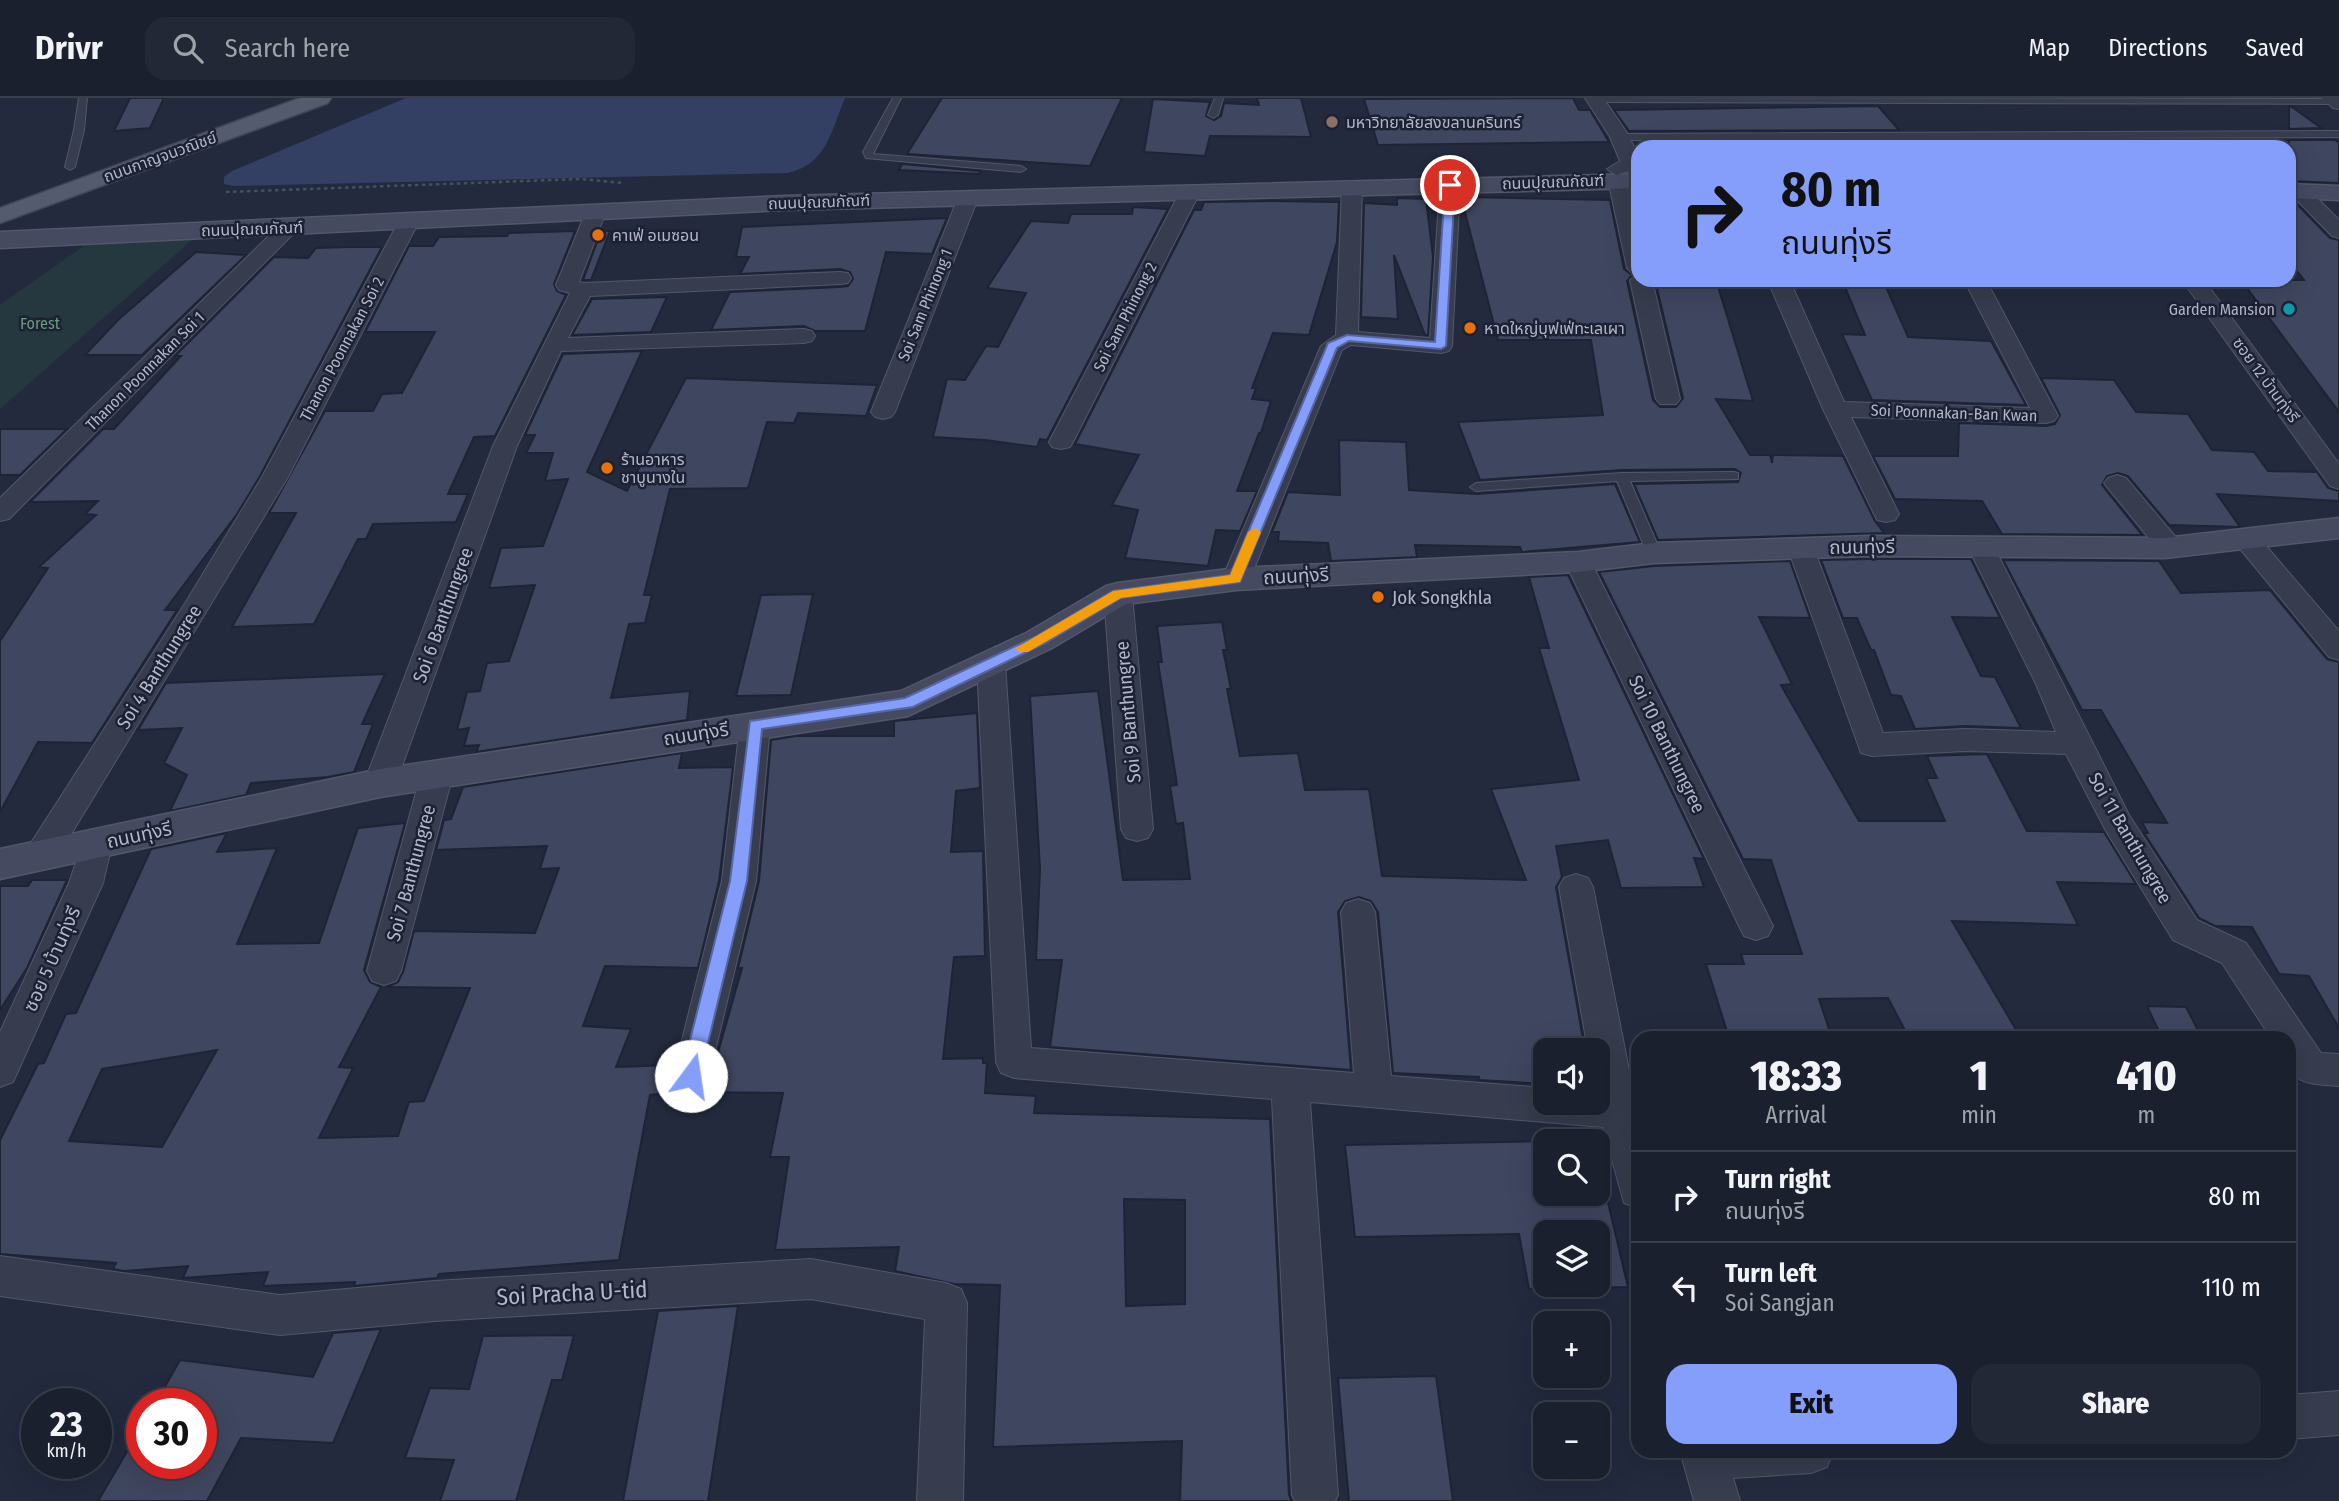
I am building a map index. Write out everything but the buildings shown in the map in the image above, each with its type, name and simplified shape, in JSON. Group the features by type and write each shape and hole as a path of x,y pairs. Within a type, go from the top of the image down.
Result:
{"main road":[{"name":"ถนนกาญจนวณิชย์","path":"0,192 264,98"},
{"name":"ถนนกาญจนวณิชย์","path":"0,217 320,98"}],"street":[{"path":"1595,99 1619,137 1631,164 1628,175 1631,203"},
{"name":"ถนนปุณณกัณฑ์","path":"0,240 289,227 412,214 1321,173 1628,175"},
{"name":"ถนนปุณณกัณฑ์","path":"0,217 595,214 784,203 1450,185 1628,175"},
{"path":"2296,186 2339,180"},
{"path":"1236,579 1332,346 1347,338 1441,346 1450,185"},
{"path":"1347,338 1352,187"},
{"path":"2296,187 2339,192"},
{"path":"2296,191 2339,232"},
{"name":"Soi Sam Phinong 2","path":"1061,442 1190,192"},
{"name":"Soi Sam Phinong 1","path":"883,411 968,198"},
{"name":"Thanon Poonnakan Soi 2","path":"275,477 412,214"},
{"path":"595,214 567,285 582,290 840,278"},
{"name":"Thanon Poonnakan Soi 1","path":"0,513 289,227"},
{"path":"1643,287 1668,399"},
{"path":"1782,287 1835,409 1886,514"},
{"name":"Soi Poonnakan-Ban Kwan","path":"1835,409 2046,416 1979,287"},
{"name":"ซอย 12 บ้านทุ่งรี","path":"2198,287 2339,481"},
{"name":"Soi 6 Banthungree","path":"380,783 505,446 552,345 582,290"},
{"path":"552,345 804,336"},
{"name":"Soi 4 Banthungree","path":"41,855 275,477"},
{"path":"2117,482 2170,547"},
{"name":"ถนนทุ่งรี","path":"0,864 380,783 755,724 908,703 1040,640 1118,594 1236,579 1578,562 1654,554 1869,546 2170,547 2339,528"},
{"path":"2246,540 2339,650"},
{"name":"Soi 11 Banthungree","path":"1981,547 2051,684 2076,743 2116,822 2185,930 2234,953 2286,1031"},
{"path":"1801,549 1872,745 1965,740 2076,743"},
{"name":"Soi 10 Banthungree","path":"1578,562 1756,926"},
{"name":"Soi 9 Banthungree","path":"1118,594 1138,829"},
{"path":"991,664 1014,1062 1618,1112"},
{"path":"691,1076 739,881 755,724"},
{"name":"Soi 7 Banthungree","path":"384,971 437,774"},
{"name":"ซอย 5 บ้านทุ่งรี","path":"0,1071 86,883 96,844"},
{"path":"1576,887 1618,1112 1631,1163"},
{"path":"1358,912 1374,1091"},
{"name":"Soi 11 Banthungree","path":"2296,1046 2311,1068 2339,1070"},
{"path":"1290,1083 1315,1495"},
{"name":"Soi Pracha U-tid","path":"0,1276 280,1315 435,1301 811,1279 946,1303 940,1501"},
{"path":"2296,1416 2339,1413"},
{"path":"1704,1458 1717,1501"}],"lane":[{"path":"70,167 83,98"},
{"path":"897,98 868,152 869,156 1021,169"},
{"path":"1213,115 1219,98"},
{"path":"1595,99 2335,102"},
{"path":"1619,137 2339,134"},
{"path":"1476,487 1622,477 1734,475"},
{"path":"1622,477 1654,554"}],"path":[{"path":"226,192 581,179 627,183"}],"green space":[{"name":"Forest","path":"193,239 0,409 0,305 85,245"}],"water":[{"path":"406,98 845,98 831,134 819,154 801,169 788,173 234,186 224,184 224,177 232,171"}],"slow traffic":[{"path":"1023,648 1118,594 1236,579 1255,532"}],"place":[{"name":"มหาวิทยาลัยสงขลานครินทร์","path":"1332,122"},
{"name":"คาเฟ่ อเมซอน","path":"598,235"},
{"name":"Garden Mansion","path":"2289,309"},
{"name":"หาดใหญ่บุฟเฟ่ทะเลเผา","path":"1470,328"},
{"name":"ร้านอาหาร ชาบูนางใน","path":"607,468"},
{"name":"Jok Songkhla","path":"1378,597"}],"route":[{"path":"691,1076 739,881 755,724 908,703 1040,640 1118,594 1236,579 1332,346 1347,338 1441,346 1450,185"}]}
